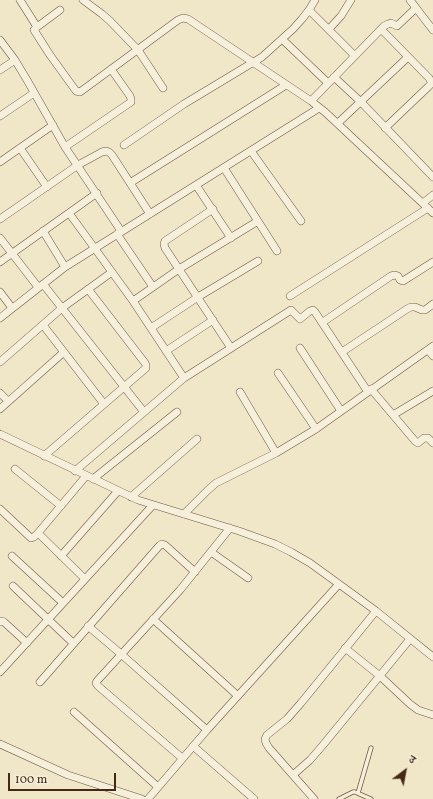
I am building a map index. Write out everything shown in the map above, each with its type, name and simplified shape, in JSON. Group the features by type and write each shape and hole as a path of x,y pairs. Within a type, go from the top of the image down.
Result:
{"street":[{"path":"20,0 37,26"},
{"path":"83,0 110,21 138,50 163,88"},
{"path":"124,145 184,104 262,57 293,29 309,10 315,0"},
{"path":"329,29 341,16 350,0"},
{"path":"410,0 433,30"},
{"path":"310,101 381,29 390,23 397,26 416,8"},
{"path":"60,10 37,26 34,30 76,91 80,92 178,20 183,18 188,19 319,108 338,123 428,208"},
{"path":"309,10 355,56"},
{"path":"381,29 431,81 431,84 385,128"},
{"path":"282,39 328,83"},
{"path":"0,40 15,60 65,147 97,193 153,288"},
{"path":"338,123 408,58"},
{"path":"0,70 15,60"},
{"path":"65,147 131,102 130,96 111,69"},
{"path":"334,77 361,102 433,177"},
{"path":"130,183 286,85"},
{"path":"0,116 34,93"},
{"path":"0,318 65,267 319,108"},
{"path":"0,162 53,125"},
{"path":"20,148 47,187"},
{"path":"251,150 301,221"},
{"path":"0,219 78,165 106,151 112,155 150,214"},
{"path":"224,168 277,251"},
{"path":"196,185 231,238"},
{"path":"0,262 97,193"},
{"path":"290,296 428,208 433,196"},
{"path":"213,209 165,241 164,244 165,248 231,348"},
{"path":"69,213 133,301 184,378"},
{"path":"133,301 179,269 258,221"},
{"path":"43,231 65,267"},
{"path":"0,238 40,286 62,308 144,412"},
{"path":"151,328 198,297 258,261"},
{"path":"323,322 391,276 395,274 400,280 403,281 433,262"},
{"path":"0,362 62,308 112,272"},
{"path":"44,456 146,368 146,365 88,289"},
{"path":"0,292 12,308"},
{"path":"342,352 407,309 415,307 424,310 433,304"},
{"path":"75,471 184,378 291,310 300,319 313,310 323,322 369,391 415,441 418,443 424,438 432,440"},
{"path":"166,351 213,320"},
{"path":"43,325 104,404"},
{"path":"300,348 341,411"},
{"path":"184,514 216,483 276,453 316,430 430,348 433,356"},
{"path":"0,408 64,352"},
{"path":"278,373 316,430"},
{"path":"393,416 433,391"},
{"path":"240,392 276,453"},
{"path":"0,393 8,401"},
{"path":"93,479 177,412"},
{"path":"0,434 131,497 230,528 275,544 291,552 310,563 339,584 433,657"},
{"path":"131,497 197,439"},
{"path":"15,469 61,506"},
{"path":"0,509 31,538 38,533 86,476"},
{"path":"61,556 118,491"},
{"path":"0,672 153,505"},
{"path":"182,758 96,683 180,590 230,528"},
{"path":"38,533 85,579"},
{"path":"40,682 160,545 165,545 195,572"},
{"path":"211,552 248,578"},
{"path":"12,556 63,603"},
{"path":"148,799 182,758 339,584"},
{"path":"13,586 74,643"},
{"path":"314,799 268,748 266,743 267,735 291,715 376,612"},
{"path":"153,619 238,696"},
{"path":"0,622 4,622 27,643"},
{"path":"88,626 207,730"},
{"path":"293,775 323,746 410,639"},
{"path":"346,648 380,676 410,704 425,713 433,715"},
{"path":"74,712 158,787"},
{"path":"0,744 68,775 142,799"},
{"path":"193,746 254,799"}],"lane":[{"path":"358,793 371,748"},
{"path":"339,799 353,792 371,799"}]}
